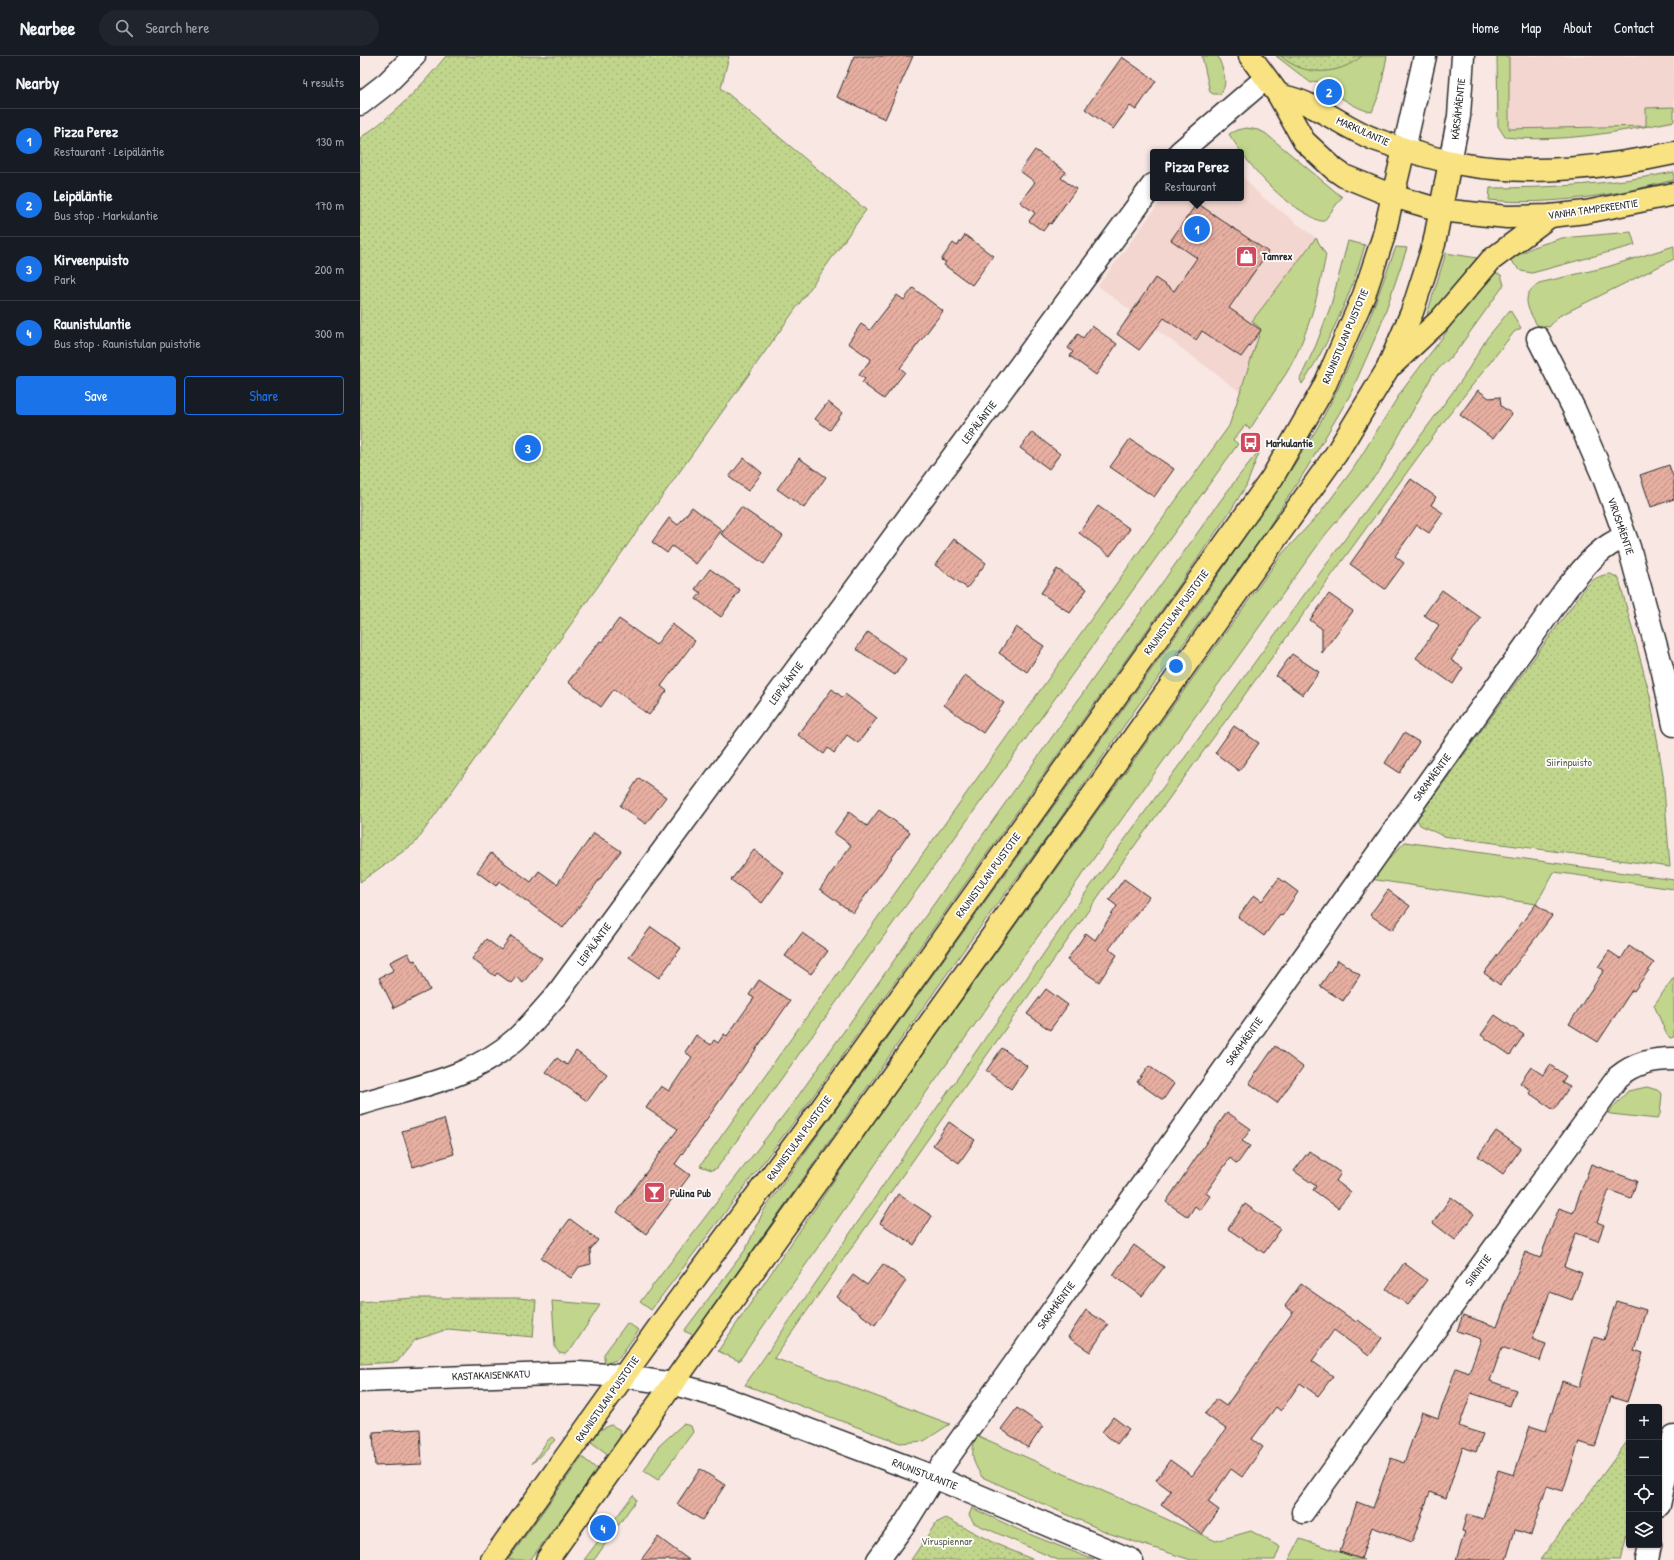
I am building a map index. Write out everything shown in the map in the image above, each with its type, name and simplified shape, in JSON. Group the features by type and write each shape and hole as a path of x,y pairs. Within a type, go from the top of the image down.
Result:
{"main road":[{"path":"1250,56 1272,86 1304,141 1334,169 1344,176 1393,196"},
{"name":"MARKULANTIE","path":"1272,86 1372,138 1404,149"},
{"path":"1404,149 1450,162 1493,168 1561,168 1615,163 1674,153"},
{"name":"RAUNISTULAN PUISTOTIE","path":"492,1560 622,1376 821,1110 1272,478 1324,387 1339,356 1364,295 1383,238 1404,149"},
{"path":"547,1560 1324,472 1387,370 1412,312 1428,264 1450,162"},
{"name":"VANHA TAMPEREENTIE","path":"1393,196 1440,210 1507,216 1550,216 1586,212 1674,194"},
{"path":"1387,370 1440,320 1492,260 1550,216"}],"street":[{"path":"360,104 387,83 414,56"},
{"path":"1404,149 1424,56"},
{"name":"KÄRSÄMÄENTIE","path":"1450,162 1459,116 1463,56"},
{"path":"1184,149 1272,86"},
{"name":"LEIPÄLÄNTIE","path":"360,1104 456,1076 488,1060 516,1039 555,997 1150,189"},
{"name":"VIRUSMÄENTIE","path":"1538,338 1574,409 1604,478 1625,537 1663,672 1674,725"},
{"name":"SARAMÄENTIE","path":"878,1560 906,1522 934,1477 1566,589 1598,552 1610,543 1625,537"},
{"name":"SIIRINTIE","path":"1303,1512 1618,1077 1634,1065 1658,1059 1674,1059"},
{"name":"KASTAKAISENKATU","path":"360,1381 578,1372 622,1376"},
{"name":"RAUNISTULANTIE","path":"622,1376 674,1384 721,1397 934,1477 1131,1560"},
{"path":"1662,1491 1674,1436"},
{"path":"1647,1560 1649,1548"}],"shaded area":[{"path":"1504,56 1674,56 1674,123 1615,132 1520,139 1505,126"},
{"path":"1244,178 1262,197 1316,238 1326,255 1243,394 1098,286 1161,201 1244,201"}],"green space":[{"path":"446,56 729,56 721,88 866,210 415,843 360,882 360,138 395,111 427,79"},
{"path":"1202,56 1218,56 1225,80 1223,90 1220,94 1213,94 1210,92"},
{"path":"1276,56 1387,56 1380,92 1372,112 1358,108 1316,81 1311,83"},
{"path":"1281,56 1362,56 1353,63 1332,70 1310,71 1290,63"},
{"path":"1497,56 1509,56 1509,129 1646,126 1646,108 1674,107 1674,121 1633,129 1590,135 1547,139 1505,137 1498,126"},
{"path":"1246,128 1265,133 1342,197 1324,221 1320,221 1295,207 1263,179 1244,156 1244,149 1239,149 1229,134"},
{"path":"1674,172 1674,180 1606,195 1535,202 1489,200 1490,188 1536,187 1628,180"},
{"path":"1631,232 1635,245 1532,273 1521,271 1510,260 1533,247 1562,238"},
{"path":"1316,238 1326,255 1316,300 1306,330 1301,344 1287,372 1250,429 1245,425 1233,440 1238,444 717,1168 712,1170 700,1166 1229,426 1261,329 1252,321"},
{"path":"1348,241 1365,245 1347,299 1322,351 1302,384 1300,379 1316,345 1331,305"},
{"path":"1674,246 1674,259 1559,316 1549,327 1537,325 1528,308 1527,298 1529,293 1539,283 1607,267"},
{"path":"1396,247 1407,248 1380,327 1350,395 1307,468 1262,537 1137,707 1050,833 975,934 693,1335 684,1331 746,1249 764,1210 1200,602 1296,462 1318,427 1338,389 1368,322"},
{"path":"1446,253 1477,258 1430,316 1427,314"},
{"path":"1494,272 1501,275 1504,285 1455,353 1433,374 1380,470 1325,535 893,1139 739,1361 718,1351 869,1129 1282,554 1321,512 1353,469 1401,392 1445,334 1465,303"},
{"path":"1510,310 1521,328 1514,332 1445,420 1119,867 774,1358 950,1424 924,1441 900,1443 745,1385 1087,891 1463,378 1487,338"},
{"path":"1257,453 1259,453 1246,486 1180,584 806,1106 651,1310 640,1302 796,1099 1134,621 1225,494"},
{"name":"Siirinpuisto","path":"1611,574 1619,579 1650,696 1663,775 1670,867 1443,836 1420,825 1417,819 1585,588 1596,578"},
{"path":"1405,842 1674,880 1674,889 1554,872 1536,904 1370,879"},
{"path":"1674,977 1674,1037 1670,1038 1666,1033 1654,1005"},
{"path":"1647,1087 1657,1090 1662,1094 1660,1114 1657,1119 1608,1113 1628,1091"},
{"path":"413,1298 519,1298 536,1300 533,1337 448,1329 415,1340 397,1362 360,1364 360,1302"},
{"path":"552,1301 600,1305 572,1348 565,1354 559,1353 555,1347"},
{"path":"627,1323 639,1330 617,1360 607,1363 604,1360 604,1354"},
{"path":"683,1424 691,1426 693,1432 658,1480 644,1471 659,1446"},
{"path":"611,1425 620,1430 620,1437 618,1444 609,1455 591,1442 598,1431"},
{"path":"976,1435 1216,1541 1251,1531 1280,1547 1275,1560 1191,1560 1111,1534 982,1477 973,1457 973,1447"},
{"path":"552,1437 555,1440 532,1464 547,1441"},
{"path":"1626,1443 1626,1539 1621,1560 1540,1560"},
{"path":"582,1457 598,1470 530,1560 508,1560"},
{"path":"633,1495 636,1500 594,1560 584,1560"},
{"path":"972,1508 1019,1530 1094,1560 1058,1560 974,1523 969,1515"},
{"name":"Viruspiennar","path":"946,1518 996,1544 1034,1560 911,1560 936,1523"},
{"path":"1300,1539 1364,1560 1289,1560"}],"building":[{"path":"854,56 913,56 885,119 837,97"},
{"path":"1122,57 1156,81 1136,110 1130,106 1113,129 1085,109"},
{"path":"1035,150 1066,172 1061,178 1076,189 1051,224 1049,223 1043,231 1029,221 1035,213 1020,202 1035,182 1020,171"},
{"path":"1197,203 1268,252 1229,308 1261,330 1241,357 1202,331 1196,340 1164,318 1139,350 1117,334 1155,278 1174,291 1197,258 1171,240"},
{"path":"965,235 993,256 972,285 944,265 946,262 941,260 953,243 957,246"},
{"path":"913,288 943,311 900,368 905,372 884,399 862,383 865,379 859,375 871,359 848,343 861,324 870,330 897,295 904,300"},
{"path":"1092,326 1117,344 1096,375 1070,356 1073,352 1068,348 1078,334 1083,338"},
{"path":"1478,390 1489,398 1500,397 1501,406 1512,414 1493,439 1460,415"},
{"path":"828,402 842,413 830,430 815,419"},
{"path":"1032,432 1060,454 1049,469 1020,448"},
{"path":"1130,439 1174,469 1154,497 1110,467"},
{"path":"744,458 762,473 748,491 729,477"},
{"path":"799,458 826,477 804,508 777,489"},
{"path":"1669,465 1674,479 1674,499 1651,507 1640,475"},
{"path":"1411,479 1436,497 1431,505 1443,513 1429,533 1417,525 1395,556 1404,563 1385,589 1350,564"},
{"path":"1098,506 1130,529 1110,556 1079,533"},
{"path":"692,507 722,530 696,564 672,546 667,553 652,542 669,518 678,525"},
{"path":"741,507 783,536 764,564 721,534"},
{"path":"954,539 986,563 967,588 935,565"},
{"path":"710,569 740,590 721,617 696,599 701,593 695,589"},
{"path":"1057,569 1087,589 1070,613 1041,593"},
{"path":"1442,590 1481,618 1451,660 1463,668 1453,684 1416,658 1439,625 1424,615"},
{"path":"1329,594 1353,611 1322,653 1322,629 1310,620"},
{"path":"619,619 656,645 672,624 695,641 661,686 667,691 649,715 614,689 601,707 568,682 600,641 602,642"},
{"path":"1016,627 1044,646 1027,672 999,653"},
{"path":"868,632 906,659 895,675 856,649"},
{"path":"1292,654 1319,672 1303,695 1276,676"},
{"path":"965,675 1004,703 983,733 944,705"},
{"path":"832,689 842,697 845,694 877,718 858,743 847,735 834,753 828,748 824,754 798,735"},
{"path":"1234,726 1259,743 1239,771 1215,753"},
{"path":"1404,733 1419,742 1400,773 1385,763"},
{"path":"639,778 666,797 646,824 620,806"},
{"path":"879,810 910,832 853,913 820,889 851,845 834,833 849,812 867,826"},
{"path":"594,833 621,851 563,928 499,881 496,886 477,872 491,853 531,882 539,871 557,884"},
{"path":"754,850 784,873 762,903 731,880"},
{"path":"1279,878 1298,892 1282,916 1280,914 1264,936 1238,917 1254,895 1262,901"},
{"path":"1124,879 1149,897 1109,949 1117,955 1099,982 1067,960 1086,933 1095,940 1117,906 1109,900"},
{"path":"1388,890 1410,906 1392,930 1370,915"},
{"path":"1536,904 1552,916 1500,985 1484,973"},
{"path":"651,927 681,948 659,978 629,957"},
{"path":"802,933 828,951 811,974 785,956"},
{"path":"511,936 542,958 523,983 516,977 511,983 497,973 495,976 472,959 486,939 501,950"},
{"path":"1629,946 1654,963 1634,991 1632,990 1598,1042 1569,1024 1604,970 1598,967 1609,951 1621,959"},
{"path":"408,953 412,961 415,960 430,990 394,1008 379,978 394,970 390,962"},
{"path":"1338,960 1360,975 1343,1001 1320,986"},
{"path":"759,980 790,1001 675,1164 690,1175 646,1234 617,1212 678,1129 646,1108 661,1086 669,1091 692,1057 685,1052 696,1035 711,1045 714,1040 718,1043 724,1034 727,1036 754,998 749,995"},
{"path":"1046,989 1068,1005 1050,1030 1027,1014"},
{"path":"1495,1015 1524,1035 1510,1055 1481,1035"},
{"path":"1275,1046 1303,1067 1277,1103 1249,1083"},
{"path":"1002,1048 1027,1066 1011,1089 986,1071"},
{"path":"576,1051 607,1074 587,1101 546,1072 557,1058 567,1065"},
{"path":"1550,1065 1566,1076 1562,1082 1570,1086 1554,1110 1529,1093 1531,1090 1520,1083 1531,1067 1543,1075"},
{"path":"1149,1066 1174,1084 1163,1100 1137,1082"},
{"path":"1227,1112 1251,1129 1242,1141 1250,1146 1237,1164 1230,1158 1206,1193 1210,1196 1200,1210 1195,1206 1188,1217 1166,1202"},
{"path":"444,1119 454,1154 413,1167 402,1131"},
{"path":"949,1122 975,1140 959,1163 933,1145"},
{"path":"1496,1131 1521,1148 1503,1174 1478,1156"},
{"path":"1309,1151 1341,1173 1336,1181 1351,1192 1338,1208 1313,1190 1316,1186 1294,1171"},
{"path":"1591,1164 1637,1181 1631,1198 1609,1190 1597,1222 1604,1225 1598,1241 1576,1233 1564,1266 1582,1273 1572,1300 1550,1292 1532,1339 1546,1344 1540,1361 1502,1347 1490,1381 1516,1390 1510,1406 1471,1393 1459,1426 1483,1434 1476,1452 1463,1447 1446,1498 1430,1492 1412,1542 1372,1527 1361,1559 1340,1552 1357,1502 1373,1508 1391,1458 1404,1463 1422,1412 1438,1418 1456,1368 1469,1373 1481,1339 1457,1331 1463,1315 1497,1327 1525,1252 1540,1258 1559,1208 1573,1213"},
{"path":"898,1194 932,1216 914,1245 880,1223"},
{"path":"1451,1197 1474,1214 1455,1240 1433,1223"},
{"path":"1245,1204 1281,1229 1264,1253 1228,1229"},
{"path":"570,1219 598,1240 590,1250 591,1264 579,1267 571,1278 541,1258"},
{"path":"1134,1245 1164,1267 1142,1296 1113,1275"},
{"path":"1404,1263 1427,1280 1408,1305 1386,1289"},
{"path":"883,1264 906,1281 875,1325 837,1297 853,1275 867,1285"},
{"path":"1301,1284 1356,1322 1358,1320 1382,1338 1369,1356 1334,1330 1312,1361 1333,1376 1318,1396 1300,1383 1281,1411 1276,1407 1252,1439 1263,1447 1242,1477 1231,1469 1208,1502 1219,1510 1202,1534 1161,1505 1171,1491 1156,1480 1170,1460 1192,1476 1226,1429 1205,1414 1216,1399 1226,1406 1293,1312 1285,1306"},
{"path":"1616,1301 1646,1310 1634,1350 1643,1353 1627,1402 1611,1397 1595,1447 1579,1442 1563,1491 1547,1486 1531,1535 1515,1530 1506,1560 1456,1560 1465,1532 1462,1531 1467,1514 1483,1519 1498,1470 1514,1475 1530,1426 1546,1431 1562,1381 1579,1387 1594,1337 1604,1340"},
{"path":"1086,1310 1108,1325 1090,1352 1068,1337"},
{"path":"1017,1408 1043,1426 1028,1448 1001,1429"},
{"path":"1113,1417 1129,1429 1117,1444 1102,1432"},
{"path":"420,1429 422,1464 375,1466 373,1432"},
{"path":"700,1469 725,1485 702,1520 677,1504"},
{"path":"658,1537 689,1560 641,1560"}],"place":[{"name":"Leipäläntie","path":"1329,92"},
{"name":"Pizza Perez","path":"1197,229"},
{"name":"Tamrex","path":"1246,256"},
{"name":"Markulantie","path":"1251,443"},
{"name":"Kirveenpuisto","path":"528,448"},
{"name":"Pulina Pub","path":"654,1193"},
{"name":"Raunistulantie","path":"603,1528"}]}
